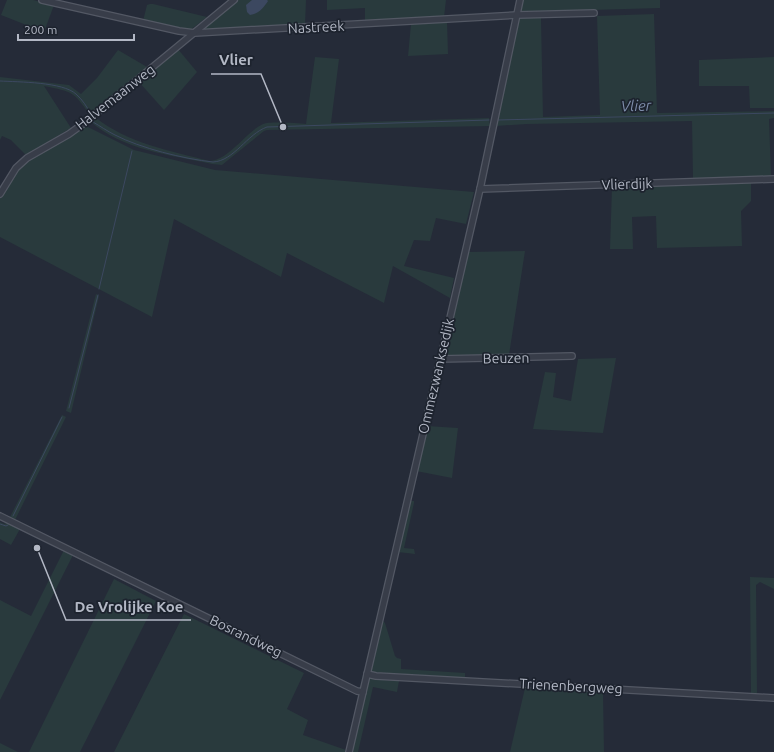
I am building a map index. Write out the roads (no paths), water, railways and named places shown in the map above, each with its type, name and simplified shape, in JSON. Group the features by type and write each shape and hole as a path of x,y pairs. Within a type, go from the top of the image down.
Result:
{"street":[{"name":"Nastreek","path":"42,0 179,31 194,33 517,15 594,13"},
{"name":"Halvemaanweg","path":"0,194 16,168 27,158 69,134 87,121 234,0"},
{"name":"Ommezwanksedijk","path":"349,752 480,189 520,0"},
{"name":"Vlierdijk","path":"480,189 774,179"},
{"name":"Beuzen","path":"440,359 572,356"},
{"name":"Bosrandweg","path":"0,516 343,684 363,692"},
{"name":"Trienenbergweg","path":"367,674 376,676 774,698"}],"water":[{"path":"252,0 268,1 259,12 250,15 247,12 246,5"}],"waterway":[{"name":"Vlier","path":"0,81 40,83 70,90 80,98 91,114"},
{"name":"Vlier","path":"498,120 774,113"},
{"name":"Vlier","path":"93,119 93,122 125,140 176,156 213,162 227,157 253,135 267,127 489,120"},
{"path":"99,289 132,151"},
{"path":"69,408 98,295"},
{"path":"13,516 62,417"},
{"path":"0,524 6,526 8,525"}],"place":[{"name":"Vlier","path":"283,127"},
{"name":"De Vrolijke Koe","path":"37,548"}]}
